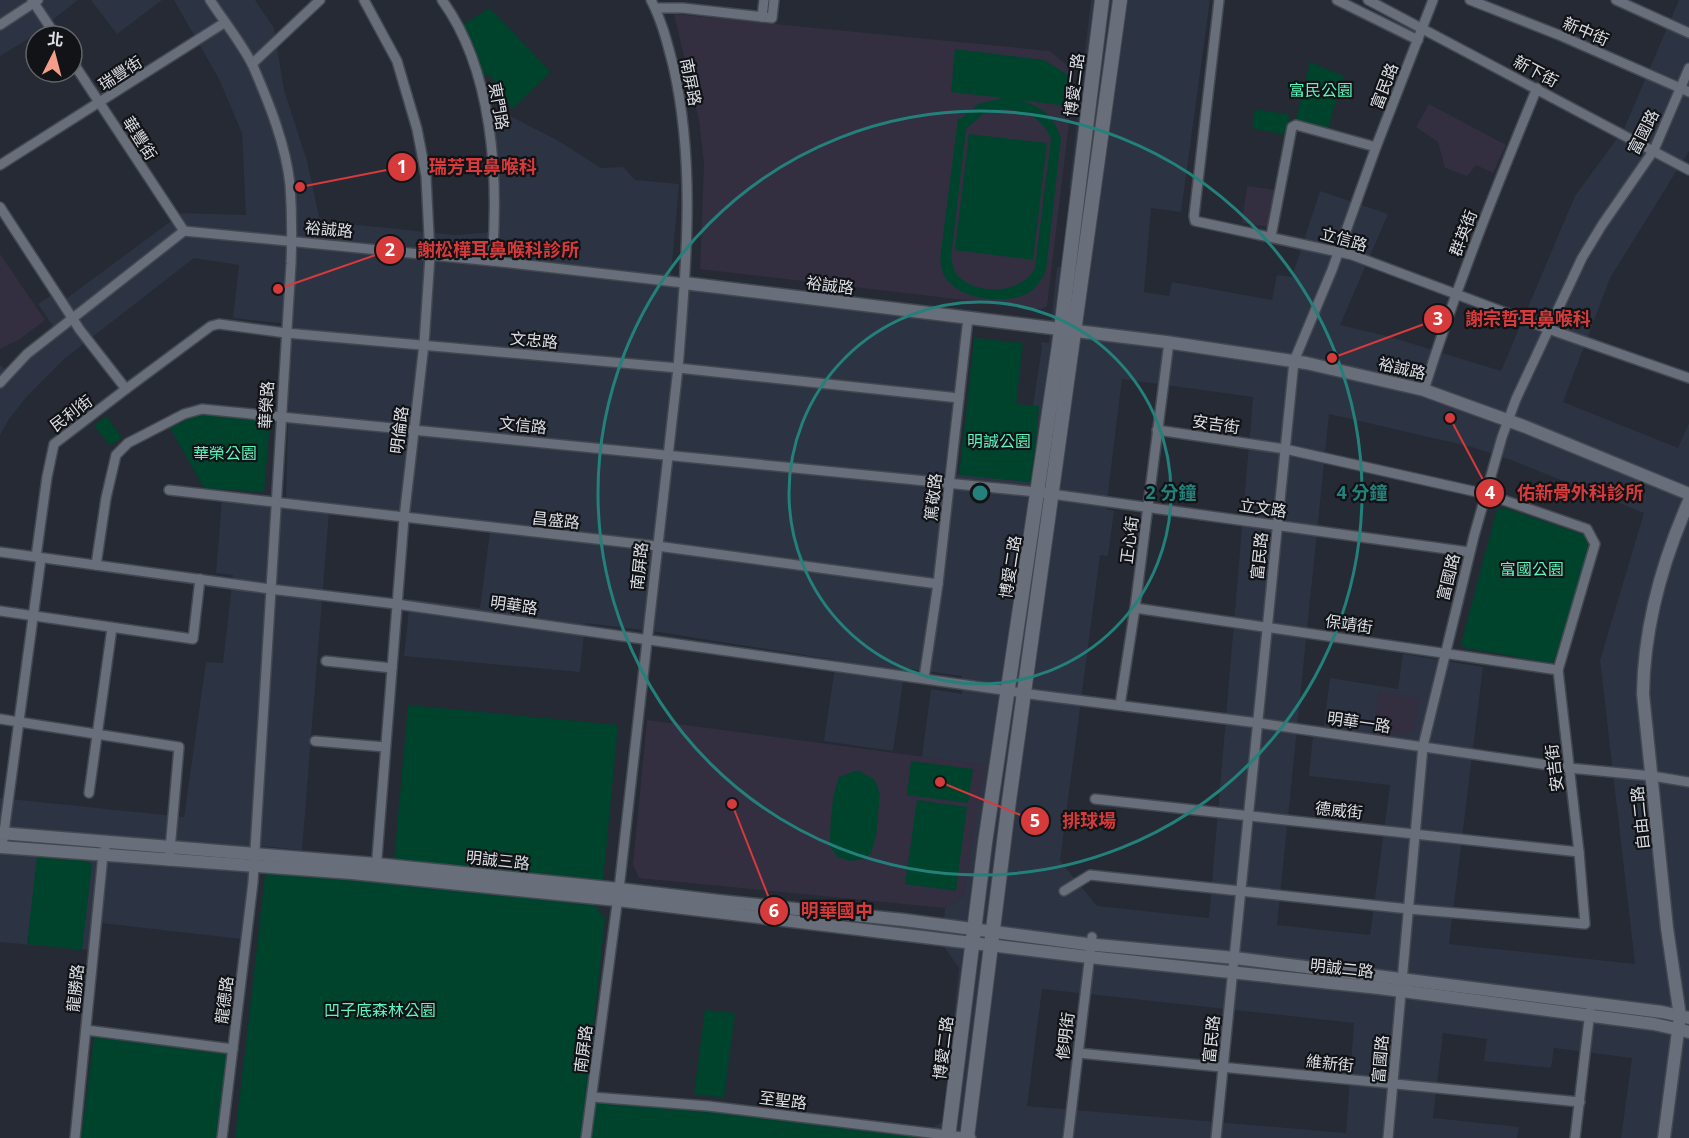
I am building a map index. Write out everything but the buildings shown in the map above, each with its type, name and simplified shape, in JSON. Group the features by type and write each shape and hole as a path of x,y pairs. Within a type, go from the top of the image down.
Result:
{"main road":[{"name":"博愛二路","path":"1067,331 1102,0"},
{"name":"博愛二路","path":"968,1138 989,945 1024,693 1044,493 1067,331 1120,0"},
{"name":"博愛二路","path":"948,1136 1007,690 1044,493"}],"street":[{"name":"華榮路","path":"210,0 252,64 273,120 290,184 291,242 254,859"},
{"path":"252,64 320,0"},
{"name":"明倫路","path":"364,0 397,61 417,129 426,176 430,256 424,344 396,603 376,870"},
{"name":"東門路","path":"442,0 468,45 476,67 486,111 495,189 495,233 492,261"},
{"path":"764,0 767,17"},
{"path":"767,17 774,0"},
{"name":"立信路","path":"1219,0 1195,221 1339,251 1689,378"},
{"path":"1337,0 1418,40"},
{"name":"新下街","path":"1368,0 1689,170"},
{"name":"富民路","path":"1216,1138 1294,361 1339,251 1432,0"},
{"name":"新中街","path":"1470,0 1559,35 1685,90"},
{"path":"1616,0 1689,33"},
{"path":"0,26 35,1 49,24"},
{"path":"654,4 767,17"},
{"name":"南屏路","path":"586,1138 618,894 678,368 684,283 687,199 681,103 667,41 654,4"},
{"name":"瑞豐街","path":"0,165 100,104 224,23"},
{"name":"富國路","path":"1388,1138 1423,746 1469,552 1508,420 1549,329 1582,258 1654,150 1685,90 1689,68"},
{"name":"華豐街","path":"84,79 184,231"},
{"name":"群英街","path":"1424,390 1455,295 1537,88"},
{"path":"1271,236 1292,128 1296,125 1376,147"},
{"path":"0,207 73,319 126,389"},
{"path":"0,383 27,354 184,231"},
{"name":"裕誠路","path":"184,231 492,261 684,283 1169,342 1294,361 1424,390 1508,420 1689,494"},
{"name":"篤敬路","path":"924,678 938,584 968,318"},
{"name":"文忠路","path":"126,389 211,326 229,325 286,333 678,368 958,398"},
{"name":"正心街","path":"1120,705 1149,506 1169,342"},
{"name":"民利街","path":"1,847 5,793 20,722 34,616 47,477 54,444 126,389"},
{"name":"文信路","path":"96,565 113,461 121,449 128,443 194,411 210,409 1044,493"},
{"name":"安吉街","path":"1064,891 1090,875 1409,909 1586,924 1558,670 1595,544 1587,529 1486,494 1285,449 1157,430"},
{"name":"昌盛路","path":"169,490 657,546 938,584"},
{"name":"立文路","path":"1044,493 1469,552"},
{"name":"自由二路","path":"1664,1138 1684,1031 1684,1017 1667,928 1643,694 1645,652 1661,576 1689,501"},
{"name":"明華路","path":"0,552 270,589 396,603 1024,693"},
{"path":"0,611 193,639 200,579"},
{"name":"保靖街","path":"1135,608 1558,670"},
{"path":"89,793 112,628"},
{"path":"326,661 392,668"},
{"name":"明華一路","path":"1024,693 1258,723 1569,768 1689,782"},
{"path":"0,719 179,747 170,854"},
{"path":"315,741 385,747"},
{"name":"德威街","path":"1095,799 1579,852"},
{"name":"明誠三路","path":"2,833 109,842 170,854"},
{"name":"龍勝路","path":"75,1138 103,855 109,842"},
{"name":"明誠三路","path":"1,847 103,855 170,854 254,859 992,930"},
{"name":"龍德路","path":"222,1138 254,859"},
{"name":"明誠三路","path":"618,894 989,945"},
{"name":"明誠二路","path":"992,930 1235,958 1589,1016 1654,1024 1684,1031"},
{"name":"修明街","path":"1068,1138 1091,941"},
{"name":"明誠二路","path":"989,945 1233,973 1591,1003 1662,1011 1684,1017"},
{"path":"1575,1138 1591,1003"},
{"path":"86,1030 233,1048"},
{"name":"維新街","path":"1078,1053 1580,1102"},
{"name":"至聖路","path":"592,1097 708,1106 968,1138"}],"shaded area":[{"path":"0,0 78,0 47,24 24,24 24,41 0,56"},
{"path":"91,0 162,0 117,34"},
{"path":"174,0 255,0 274,28 284,90 307,161 320,221 455,235 494,232 488,115 508,115 557,140 601,168 623,167 635,180 679,184 671,276 964,310 944,473 1031,482 1039,407 1033,406 1041,342 1049,343 1057,267 1062,267 1091,0 1210,0 1181,212 1151,208 1144,292 1169,296 1172,282 1272,300 1277,275 1292,277 1320,191 1388,214 1340,325 1387,336 1501,371 1575,196 1624,129 1679,0 1689,0 1689,151 1610,278 1563,402 1678,448 1689,423 1689,1138 1621,1138 1632,1058 1554,1048 1551,1068 1484,1061 1487,1039 1443,1033 1433,1118 1519,1127 1517,1138 932,1138 934,1127 943,1121 959,968 942,944 945,908 964,895 984,765 922,757 931,689 962,694 962,676 905,668 893,751 824,741 836,660 652,631 585,623 580,672 404,656 410,599 480,608 490,531 329,512 302,850 251,845 242,939 92,922 89,950 0,942 0,798 184,817 206,662 223,663 233,575 216,573 222,500 286,506 290,324 233,318 239,265 194,258 64,359 28,395 9,419 0,435 0,365 10,373 59,335 38,304 60,290 67,298 182,213 246,215 242,133 219,79","holes":["1122,379 1253,397 1209,918 1097,906 1060,861 1100,555 1108,556 1114,511 1106,509","1329,414 1472,447 1511,460 1644,513 1600,660 1635,964 1449,944 1483,667 1403,654 1398,689 1330,678 1324,726 1314,725 1309,776 1390,785 1370,935 1277,925","1042,989 1354,1023 1346,1133 1027,1106"]},
{"path":"674,14 1050,51 1075,72 1047,306 1042,309 700,269 704,164 699,120"},
{"path":"1429,104 1506,145 1493,173 1476,165 1467,176 1445,168 1438,142 1416,127"},
{"path":"1247,186 1275,190 1270,227 1242,223"},
{"path":"0,254 45,320 20,339 0,349"},
{"path":"1379,691 1420,698 1414,731 1401,735 1373,731"},
{"path":"647,720 985,765 964,895 945,908 639,878 633,865"}],"green space":[{"path":"490,8 551,72 512,109 490,75 482,77 462,25"},
{"path":"955,49 1044,60 1068,75 1066,106 1020,100 1046,113 1061,138 1046,271 1034,289 1019,297 996,299 972,295 952,285 943,273 940,259 958,119 978,104 1003,98 951,92","holes":["1003,109 1038,120 1048,131 1051,139 1035,268 1029,277 1020,283 1010,287 987,289 976,287 958,276 951,258 966,129 983,114"]},
{"name":"富民公園","path":"1310,62 1344,76 1328,128 1296,119"},
{"path":"1255,109 1290,115 1286,135 1252,128"},
{"path":"969,134 1047,143 1033,260 955,250"},
{"name":"明誠公園","path":"974,338 1023,343 1016,404 1039,406 1032,482 959,475"},
{"name":"華榮公園","path":"199,414 270,420 264,492 204,488 170,428"},
{"path":"106,416 122,437 110,446 94,425"},
{"name":"富國公園","path":"1505,508 1587,536 1590,543 1557,657 1552,663 1465,648 1461,644 1497,509"},
{"path":"408,705 618,725 603,881 394,861"},
{"path":"911,761 973,769 968,803 907,795"},
{"path":"858,770 875,780 880,794 876,837 871,853 864,859 851,861 838,857 830,847 831,820 834,794 839,777"},
{"path":"917,800 967,807 956,891 905,884"},
{"path":"37,856 87,861 92,864 82,950 27,944"},
{"name":"凹子底森林公園","path":"273,870 594,904 605,919 582,1138 235,1138 265,876"},
{"path":"705,1010 735,1013 724,1098 694,1094"},
{"path":"94,1037 227,1053 218,1138 81,1138"},
{"path":"593,1097 932,1138 589,1138"}],"place":[{"name":"瑞芳耳鼻喉科","path":"300,187"},
{"name":"謝松樺耳鼻喉科診所","path":"278,289"},
{"name":"謝宗哲耳鼻喉科","path":"1332,358"},
{"name":"佑新骨外科診所","path":"1450,418"},
{"name":"排球場","path":"940,782"},
{"name":"明華國中","path":"732,804"}]}
